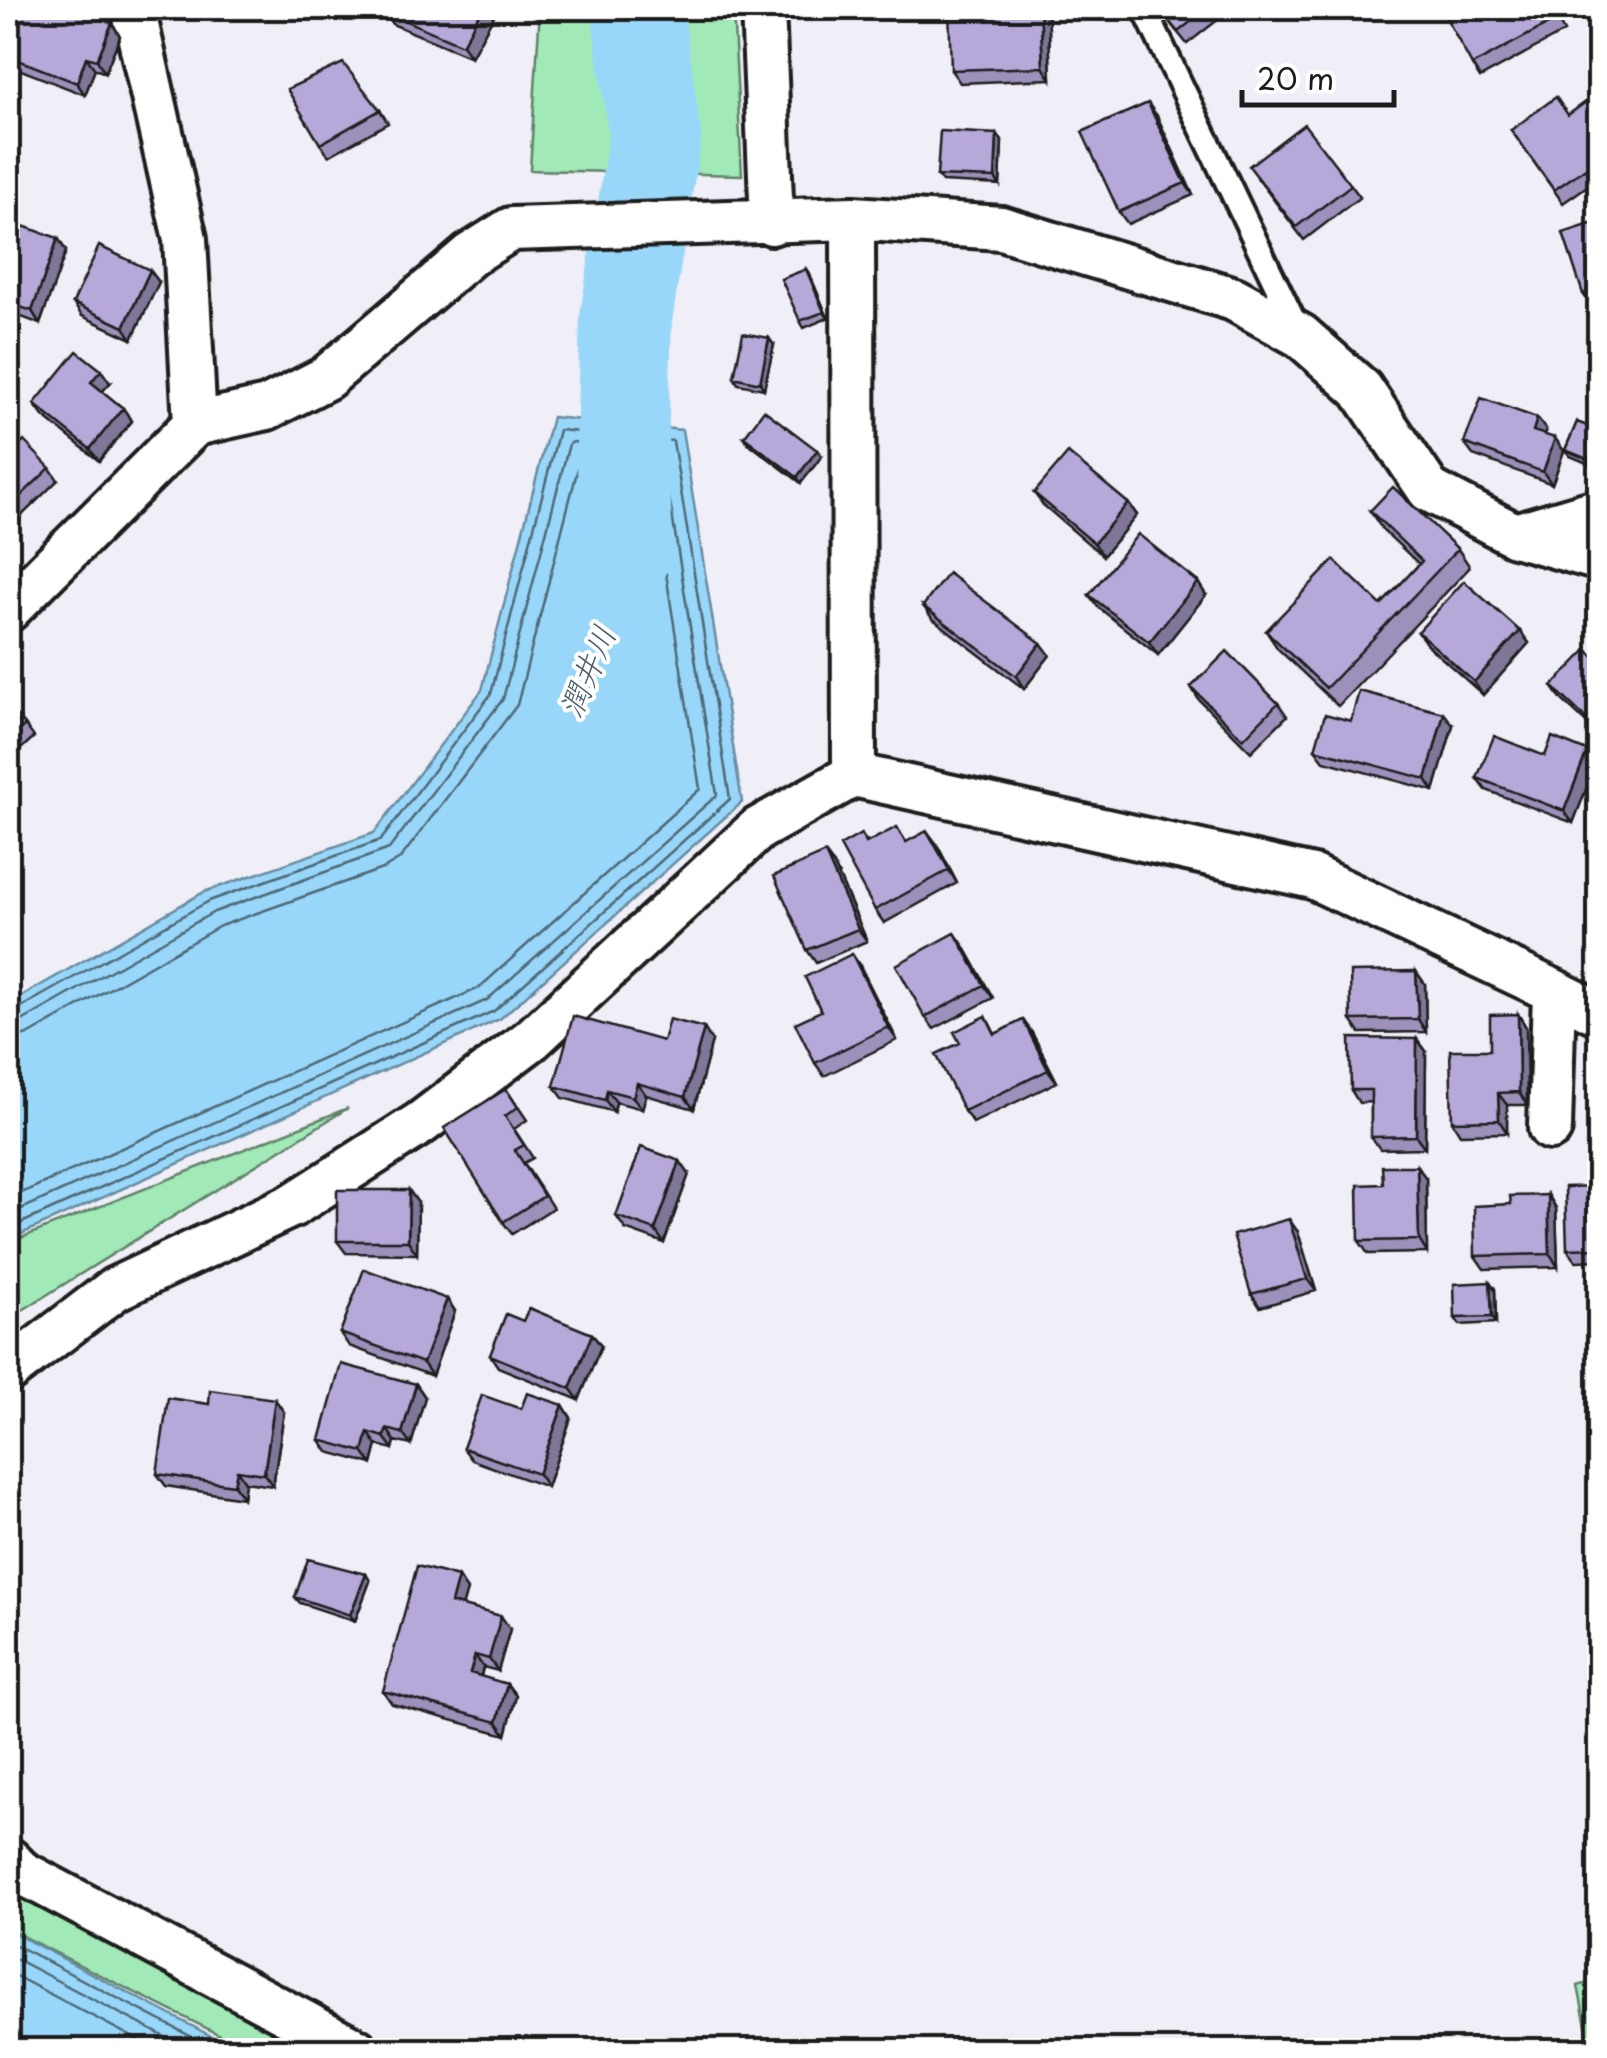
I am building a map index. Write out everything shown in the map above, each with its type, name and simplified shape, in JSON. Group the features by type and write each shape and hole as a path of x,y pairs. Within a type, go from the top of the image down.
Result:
{"street":[{"path":"133,8 186,239 195,424"},
{"path":"763,8 772,222"},
{"path":"8,610 195,424 267,408 326,378 470,255 511,229 853,218 1002,228 1234,298 1300,336 1361,389 1430,490 1515,535 1600,560"},
{"path":"853,218 854,775"},
{"path":"1515,535 1600,510"},
{"path":"8,1370 114,1289 293,1205 421,1123 532,1039 758,830 854,775 1313,877 1600,1014"},
{"path":"1550,1128 1554,991"},
{"path":"8,1858 21,1872 356,2050"}],"lane":[{"path":"1144,8 1300,336"}],"green space":[{"path":"540,8 733,8 742,175 530,170"},
{"path":"348,1108 8,1319 8,1243"},
{"path":"8,1882 334,2050 250,2050 8,1929"},
{"path":"1599,1980 1599,2050 1591,2050 1578,1986"}],"water":[{"path":"552,417 682,430 742,802 500,1019 8,1240 8,1004 204,892 374,833 482,690"},
{"path":"8,1930 238,2050 8,2050"}],"building":[{"path":"8,8 78,8 112,23 97,60 86,57 77,83 8,56"},
{"path":"482,8 462,45 383,11"},
{"path":"949,8 1040,8 1043,67 951,70"},
{"path":"1158,8 1208,8 1178,32"},
{"path":"1452,8 1549,8 1556,20 1472,65 1443,12"},
{"path":"343,63 380,110 320,144 287,89"},
{"path":"1600,92 1600,158 1554,190 1511,130 1556,97 1568,115"},
{"path":"1148,103 1185,183 1119,212 1082,132"},
{"path":"9,117 11,183 8,183"},
{"path":"1304,124 1351,185 1296,227 1249,166"},
{"path":"940,131 997,134 995,178 937,176"},
{"path":"8,221 58,238 32,311 8,303"},
{"path":"1600,221 1600,289 1583,294 1563,233"},
{"path":"99,246 150,270 124,327 73,303"},
{"path":"806,269 824,312 800,321 781,279"},
{"path":"743,333 769,338 760,383 734,377"},
{"path":"77,351 101,370 91,382 123,408 90,449 34,404"},
{"path":"1481,398 1537,418 1533,431 1555,438 1543,472 1464,443"},
{"path":"764,410 817,450 797,477 744,437"},
{"path":"1577,422 1600,431 1600,450 1595,462 1565,450"},
{"path":"24,441 50,468 8,508 8,457"},
{"path":"1068,453 1128,503 1094,543 1034,493"},
{"path":"1393,487 1458,549 1326,688 1266,631 1334,560 1381,605 1422,561 1370,511"},
{"path":"1138,534 1198,582 1149,642 1089,595"},
{"path":"948,573 1041,643 1016,676 923,606"},
{"path":"1464,581 1520,631 1474,682 1418,632"},
{"path":"1587,650 1600,662 1600,732 1552,686"},
{"path":"1227,651 1278,703 1243,739 1191,687"},
{"path":"1359,691 1444,713 1426,779 1315,749 1325,714 1351,721"},
{"path":"8,706 25,725 8,741"},
{"path":"1494,736 1545,756 1552,737 1587,751 1564,811 1477,778"},
{"path":"897,827 906,842 927,831 949,870 875,910 840,846 861,834 866,843"},
{"path":"825,853 858,929 807,950 774,876"},
{"path":"955,933 984,985 925,1017 896,965"},
{"path":"852,954 888,1027 815,1063 795,1023 821,1011 805,977"},
{"path":"1416,971 1418,1019 1351,1020 1350,972"},
{"path":"1518,1014 1519,1092 1498,1093 1499,1120 1452,1121 1450,1050 1490,1050 1490,1015"},
{"path":"573,1016 663,1041 669,1019 704,1028 685,1097 637,1083 633,1097 607,1090 605,1100 554,1086"},
{"path":"986,1016 995,1034 1023,1020 1048,1070 964,1111 936,1054 960,1043 954,1032"},
{"path":"1350,1038 1417,1039 1416,1136 1371,1137 1371,1090 1351,1090"},
{"path":"506,1089 518,1107 505,1116 524,1145 515,1150 544,1196 503,1222 444,1128"},
{"path":"641,1147 680,1161 655,1230 616,1216"},
{"path":"1382,1166 1417,1166 1419,1240 1359,1241 1358,1185 1383,1184"},
{"path":"1600,1186 1600,1248 1567,1249 1565,1187"},
{"path":"337,1190 409,1190 408,1241 337,1241"},
{"path":"1548,1195 1550,1254 1475,1256 1474,1206 1511,1204 1510,1196"},
{"path":"1289,1219 1307,1279 1251,1294 1233,1235"},
{"path":"364,1269 447,1299 423,1363 340,1333"},
{"path":"1490,1282 1492,1317 1455,1318 1454,1284"},
{"path":"529,1308 592,1334 570,1388 490,1355 506,1314 523,1321"},
{"path":"341,1364 416,1384 402,1433 387,1429 384,1437 368,1432 363,1452 320,1440"},
{"path":"210,1390 275,1399 264,1474 237,1470 234,1485 157,1474 168,1398 209,1404"},
{"path":"527,1393 563,1405 538,1474 463,1448 482,1395 521,1409"},
{"path":"308,1559 366,1574 350,1615 295,1597"},
{"path":"417,1566 458,1577 451,1603 501,1616 489,1659 475,1655 470,1673 507,1684 497,1722 383,1691"}],"waterway":[{"name":"潤井川","path":"627,549 622,447 626,318 655,136 637,8"}]}
